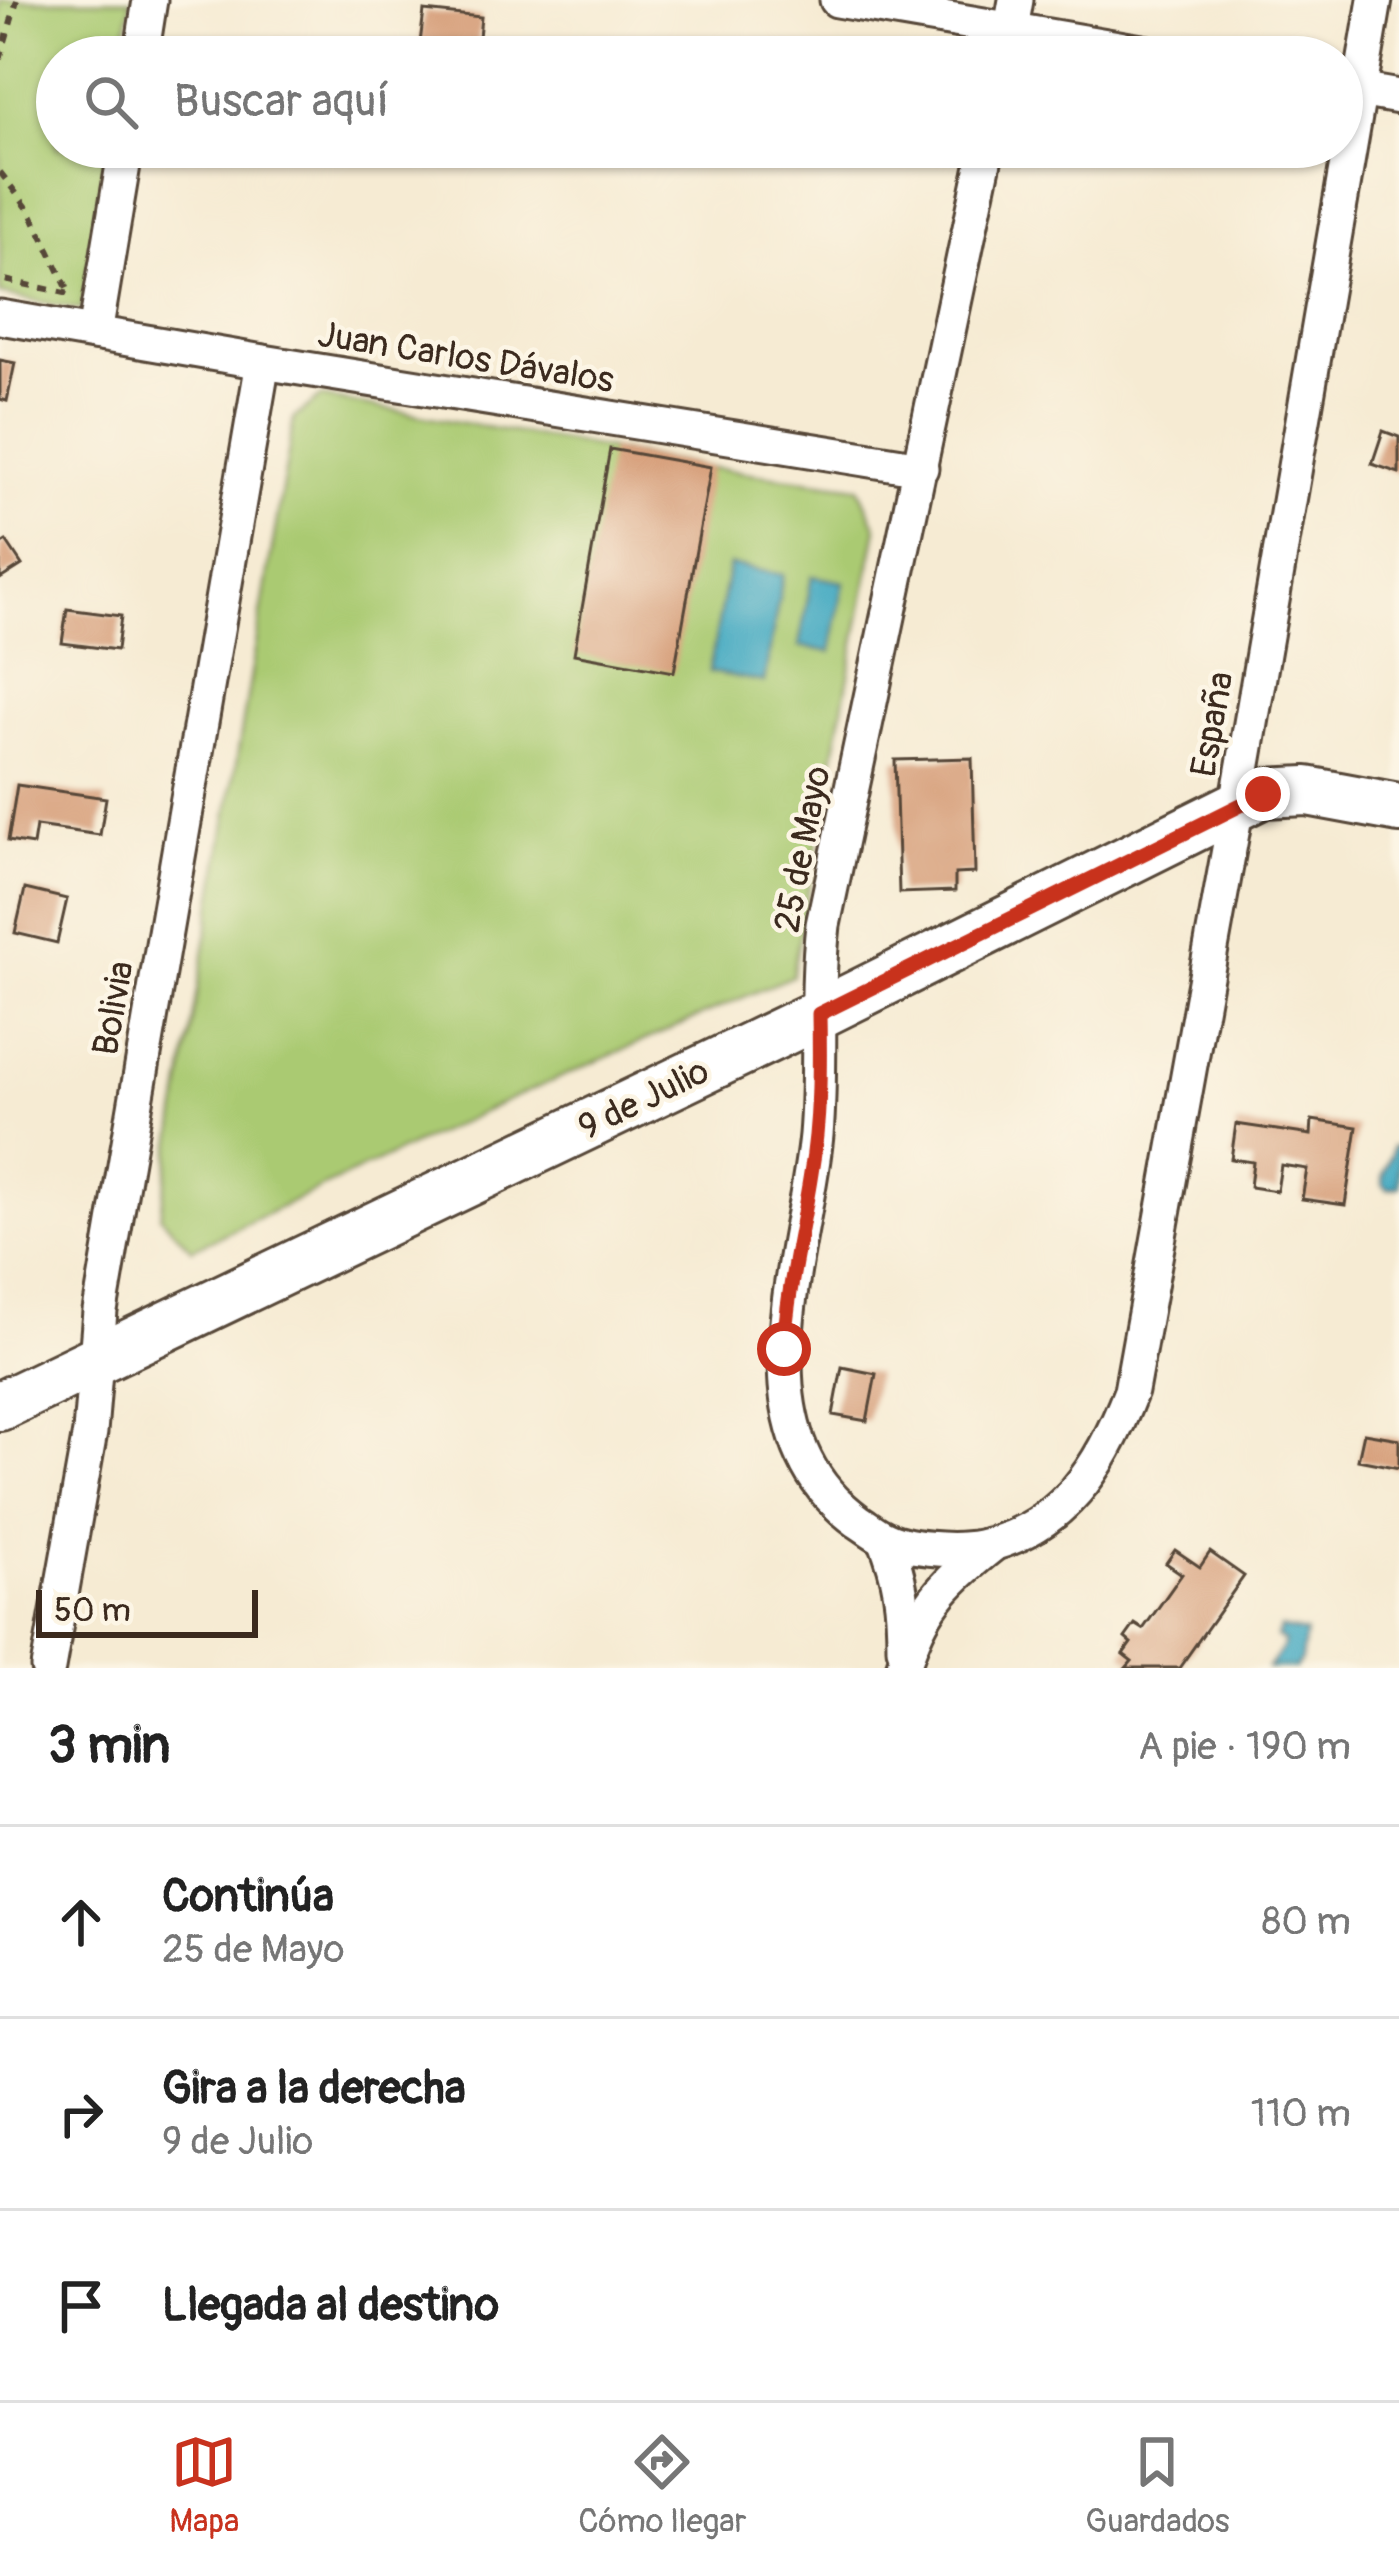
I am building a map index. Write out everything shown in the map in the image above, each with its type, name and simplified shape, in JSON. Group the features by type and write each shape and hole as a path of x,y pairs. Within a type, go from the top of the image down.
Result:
{"street":[{"path":"144,36 150,0"},
{"path":"837,0 1051,36"},
{"name":"España","path":"1363,44 1375,0"},
{"path":"1363,90 1399,97"},
{"path":"95,333 122,168"},
{"name":"25 de Mayo","path":"885,1539 852,1516 810,1470 787,1402 786,1318 812,1168 820,1073 823,925 983,168"},
{"name":"España","path":"885,1539 968,1550 993,1544 1052,1516 1095,1466 1131,1391 1237,805 1338,168"},
{"name":"Juan Carlos Dávalos","path":"0,317 921,468"},
{"name":"Bolivia","path":"48,1668 90,1432 108,1265 263,362"},
{"name":"9 de Julio","path":"0,1406 819,1014 1237,805 1284,790 1399,808"},
{"name":"España","path":"885,1539 904,1602 903,1667"},
{"name":"España","path":"903,1667 930,1604 958,1572 993,1544"}],"path":[{"path":"0,59 17,0"},
{"path":"0,172 32,214 70,294 0,279"}],"green space":[{"path":"0,0 131,0 125,36 36,36 36,168 104,168 81,310 0,294"},
{"path":"321,397 711,468 859,487 877,528 792,976 504,1102 192,1249 160,1216 294,418"}],"water":[{"path":"729,565 783,575 764,682 709,672"},
{"path":"812,576 844,582 831,652 799,646"},
{"path":"1399,1146 1399,1187 1388,1189 1383,1175 1392,1147"},
{"path":"1280,1628 1305,1633 1295,1668 1268,1668 1283,1647 1284,1641 1277,1638"}],"building":[{"path":"424,11 481,17 479,36 421,36"},
{"path":"0,360 15,363 7,401 0,399"},
{"path":"1383,431 1399,437 1399,473 1372,464"},
{"path":"610,449 711,467 674,672 574,654"},
{"path":"6,541 22,565 0,579 0,545"},
{"path":"67,609 121,616 117,650 62,643"},
{"path":"972,758 975,873 955,874 955,891 899,893 895,760"},
{"path":"17,785 106,798 100,835 36,826 33,845 8,841"},
{"path":"25,889 67,899 57,943 15,933"},
{"path":"1312,1120 1357,1127 1345,1205 1302,1199 1307,1169 1281,1165 1277,1191 1250,1187 1253,1162 1231,1159 1236,1124 1311,1135"},
{"path":"842,1367 876,1374 867,1421 833,1415"},
{"path":"1364,1433 1399,1439 1399,1468 1358,1460"},
{"path":"1175,1550 1200,1567 1210,1552 1244,1576 1179,1668 1126,1668 1132,1661 1123,1654 1131,1643 1125,1638 1135,1624 1143,1629 1182,1574 1166,1563"}],"route":[{"path":"784,1349 812,1168 820,1073 819,1014 1263,794"}]}
